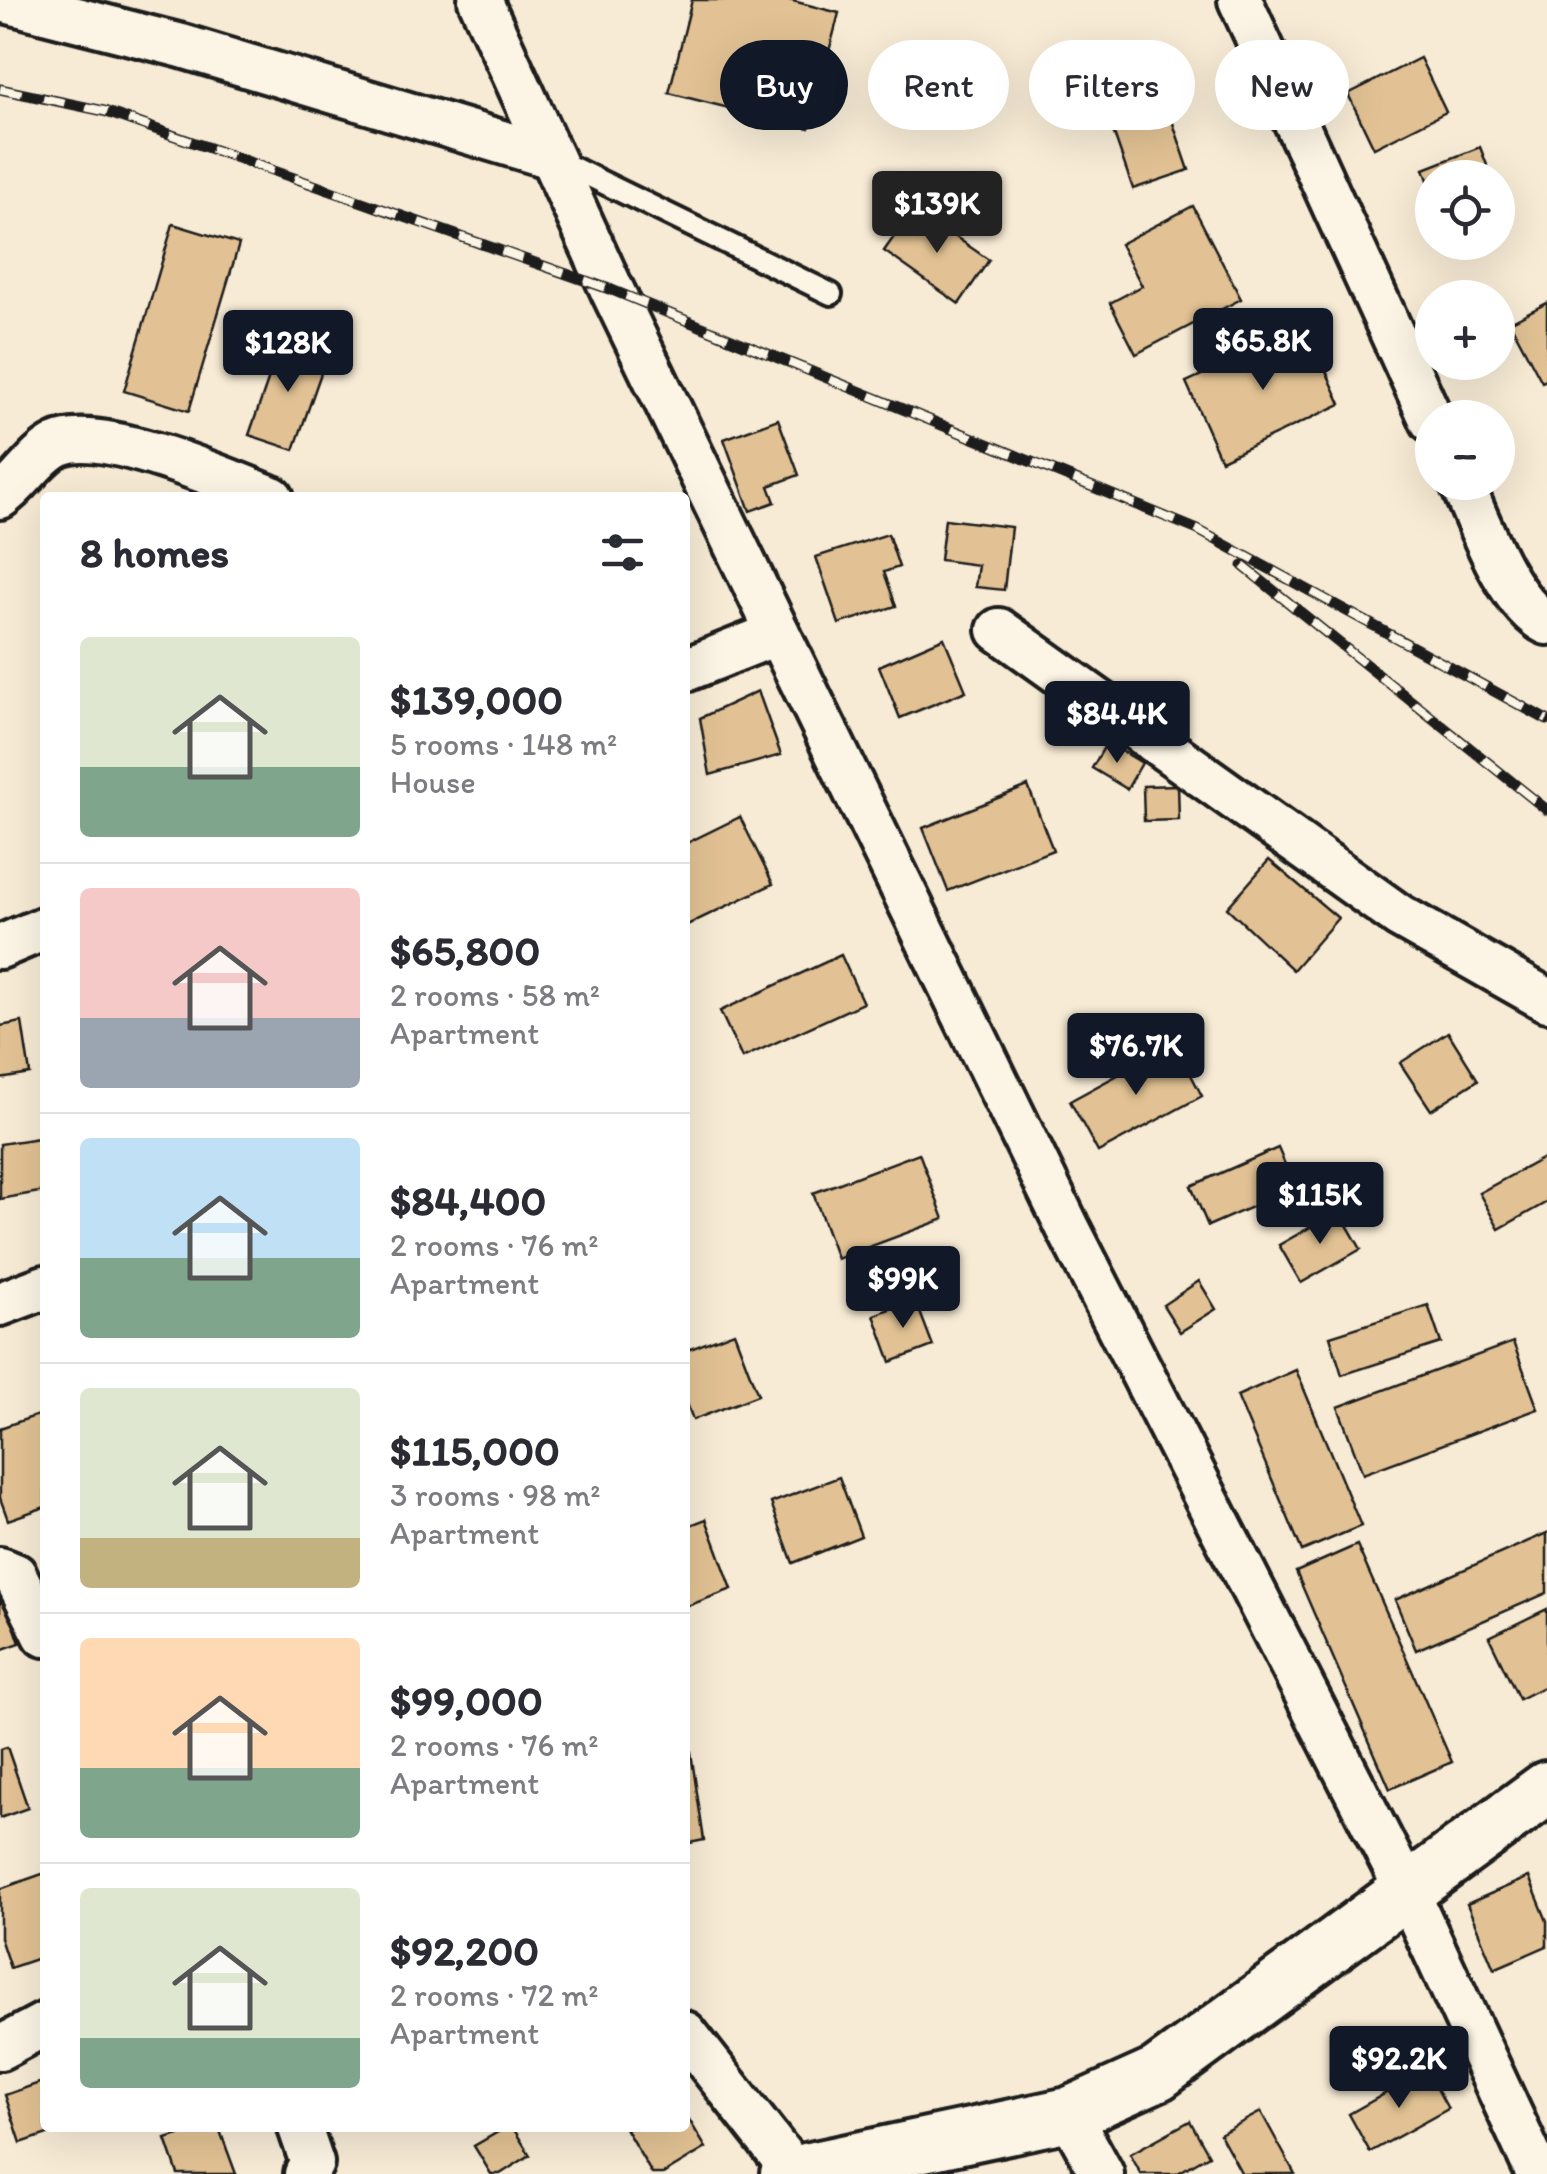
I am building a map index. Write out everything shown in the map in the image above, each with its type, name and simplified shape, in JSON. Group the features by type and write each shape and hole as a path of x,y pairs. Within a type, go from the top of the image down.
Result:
{"street":[{"path":"1,0 182,46 551,157"},
{"path":"480,0 778,633 1068,1228 1408,1894 1538,2174"},
{"path":"1240,0 1423,400"},
{"path":"0,496 56,445 76,439 178,460 257,492"},
{"path":"1469,500 1500,569 1536,618 1547,623"},
{"path":"998,630 1399,916 1547,1000"},
{"path":"690,665 778,633"},
{"path":"0,946 40,930"},
{"path":"0,1304 40,1289"},
{"path":"0,1570 15,1574 40,1625"},
{"path":"690,2040 790,2172 1069,2114 1158,2074 1408,1894 1547,1788"},
{"path":"0,2048 40,2027"},
{"path":"1069,2114 1102,2174"},
{"path":"301,2132 312,2163 306,2174"}],"lane":[{"path":"551,157 831,294"}],"building":[{"path":"692,0 789,0 839,13 832,40 720,40 720,106 669,93"},
{"path":"1420,58 1446,112 1374,148 1349,94"},
{"path":"1113,130 1175,130 1189,170 1133,189"},
{"path":"1480,147 1485,160 1447,160"},
{"path":"1193,206 1241,299 1136,354 1110,303 1142,286 1120,244"},
{"path":"914,208 989,260 959,304 884,251"},
{"path":"173,224 239,244 189,411 124,391"},
{"path":"1547,303 1547,380 1542,382 1515,331 1515,319"},
{"path":"1306,327 1341,404 1221,460 1186,382"},
{"path":"282,340 327,356 294,450 249,435"},
{"path":"778,419 799,475 769,486 775,502 750,511 724,439"},
{"path":"945,519 1011,527 1004,590 975,587 978,565 940,560"},
{"path":"888,534 899,567 884,572 896,606 839,624 816,557"},
{"path":"944,638 966,691 900,718 879,666"},
{"path":"758,691 781,755 710,775 700,718"},
{"path":"1107,742 1142,763 1127,789 1092,768"},
{"path":"1178,785 1179,820 1144,821 1143,786"},
{"path":"1028,786 1053,850 948,891 923,828"},
{"path":"740,817 773,884 690,924 690,842"},
{"path":"1269,860 1338,918 1293,970 1227,908"},
{"path":"841,955 863,1003 742,1058 720,1011"},
{"path":"22,1022 30,1074 0,1079 0,1026"},
{"path":"1448,1032 1478,1080 1431,1110 1400,1063"},
{"path":"1175,1044 1202,1096 1098,1152 1070,1101"},
{"path":"40,1138 40,1192 0,1199 0,1144"},
{"path":"1278,1148 1295,1188 1208,1226 1191,1186"},
{"path":"919,1153 944,1219 837,1259 813,1193"},
{"path":"1547,1156 1547,1202 1499,1229 1479,1193"},
{"path":"1339,1211 1361,1249 1301,1283 1279,1245"},
{"path":"1199,1281 1216,1309 1180,1332 1163,1305"},
{"path":"915,1299 933,1346 891,1362 874,1315"},
{"path":"1428,1305 1441,1343 1342,1375 1330,1336"},
{"path":"734,1332 758,1395 693,1420 690,1349"},
{"path":"1513,1342 1538,1409 1363,1474 1338,1407"},
{"path":"1296,1370 1361,1526 1302,1551 1237,1396"},
{"path":"38,1415 40,1420 40,1509 8,1520 0,1498 0,1428"},
{"path":"839,1477 861,1536 793,1563 771,1503"},
{"path":"706,1519 732,1589 690,1605 690,1525"},
{"path":"1547,1533 1547,1593 1416,1650 1395,1600"},
{"path":"1357,1545 1452,1762 1390,1789 1296,1572"},
{"path":"0,1587 20,1643 0,1650"},
{"path":"1547,1609 1547,1685 1519,1699 1489,1637"},
{"path":"690,1746 704,1840 690,1843"},
{"path":"7,1747 28,1808 0,1818 0,1749"},
{"path":"40,1875 40,1958 10,1968 0,1938 0,1889"},
{"path":"1529,1877 1547,1921 1547,1946 1494,1969 1467,1904"},
{"path":"1427,2070 1448,2109 1370,2152 1349,2114"},
{"path":"40,2083 40,2132 53,2132 21,2143 5,2095"},
{"path":"1261,2112 1295,2174 1242,2174 1220,2134"},
{"path":"690,2121 706,2148 663,2174 652,2174 627,2132 690,2132"},
{"path":"1190,2121 1209,2155 1176,2174 1141,2174 1130,2154"},
{"path":"188,2132 220,2132 236,2174 178,2174 166,2139"},
{"path":"498,2132 516,2132 530,2155 500,2174 491,2174 474,2146"}],"railway":[{"path":"0,89 104,111 612,290 1198,530 1547,720"},
{"path":"1243,566 1547,810"}]}
